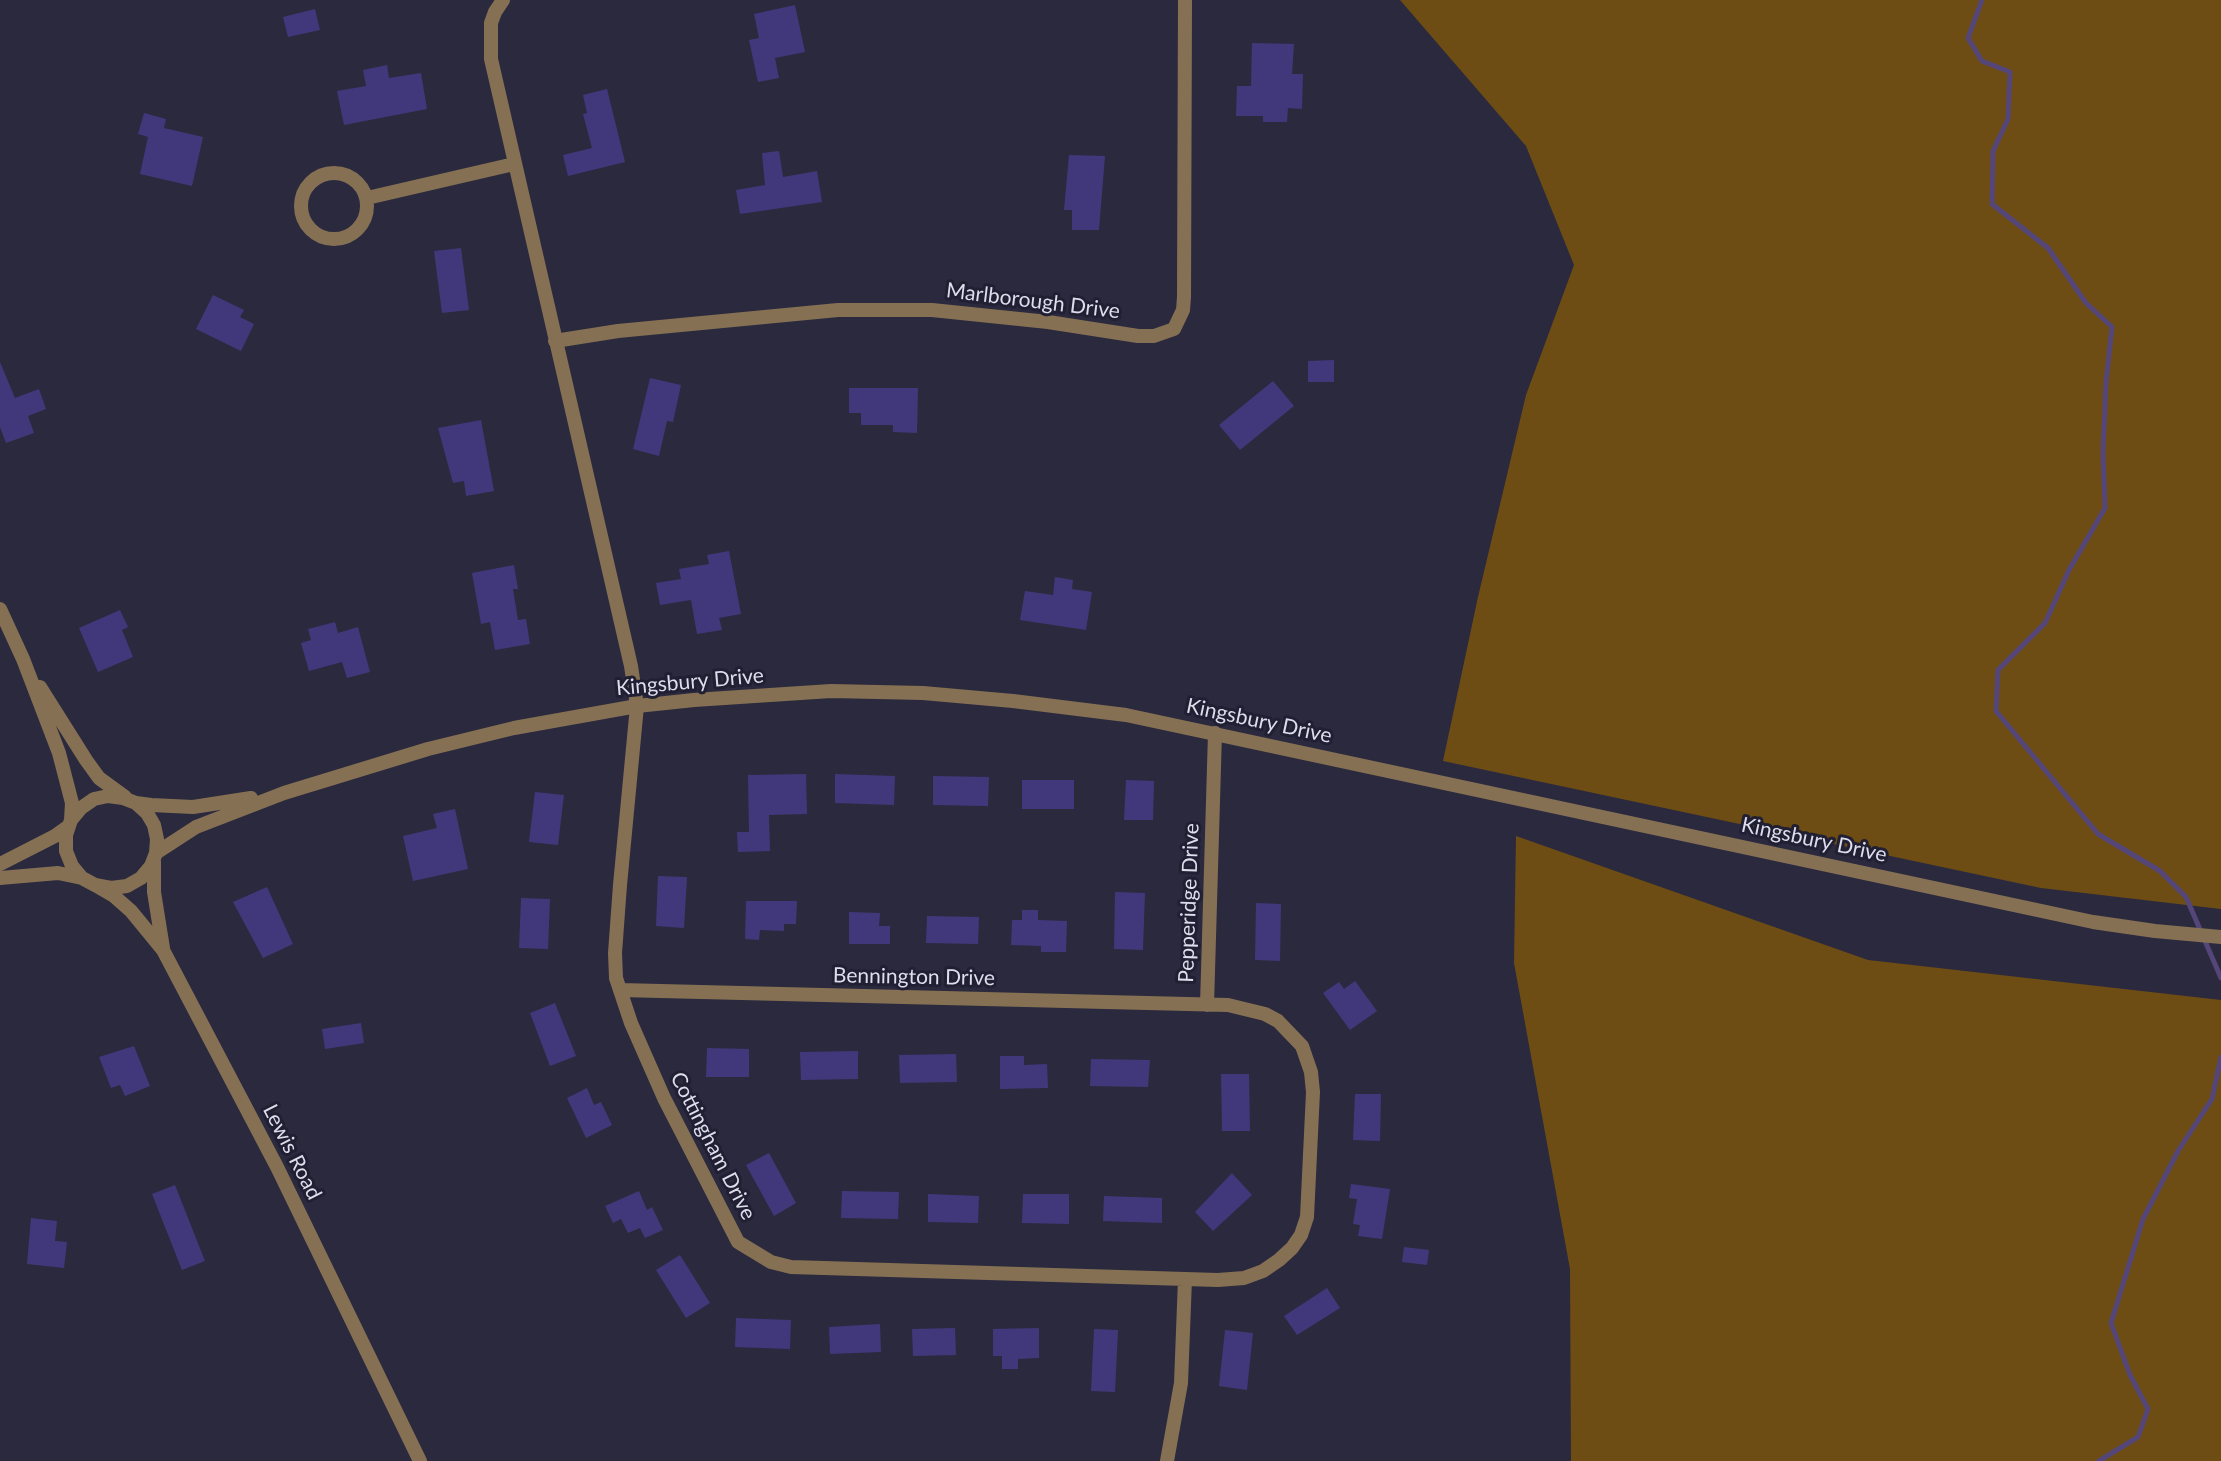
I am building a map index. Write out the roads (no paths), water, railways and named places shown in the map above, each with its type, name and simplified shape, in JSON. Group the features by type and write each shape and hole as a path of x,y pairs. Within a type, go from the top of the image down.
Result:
{"street":[{"path":"503,0 491,23 491,59 631,666 637,706"},
{"name":"Marlborough Drive","path":"555,341 618,331 838,310 932,310 1048,322 1138,336 1154,336 1174,329 1183,310 1184,297 1185,0"},
{"path":"367,198 514,164"},
{"path":"332,172 358,182 367,198 364,221 352,235 343,239 325,239 316,235 309,229 301,212 303,193 308,185 314,179 332,172"},
{"path":"0,609 23,659 68,785 73,813 66,835 66,851 72,866 82,878"},
{"path":"23,659 100,778 147,813 154,825 158,839 154,892 163,950"},
{"name":"Kingsbury Drive","path":"96,886 127,886 141,878 155,856 196,827 284,793 362,768 489,734 637,706 831,691 923,693 1126,715 2094,922 2221,937"},
{"name":"Cottingham Drive","path":"637,706 615,953 616,978 631,1023 664,1098 738,1242 771,1262 791,1267 1185,1279"},
{"name":"Pepperidge Drive","path":"1185,1279 1244,1278 1263,1271 1292,1248 1301,1235 1309,1203 1312,1092 1308,1059 1302,1046 1278,1021 1265,1014 1228,1005 1207,1005 1215,733"},
{"name":"Kingsbury Drive","path":"0,864 55,836 70,823 81,808 94,799 108,796 133,802 192,807 284,793"},
{"path":"0,877 58,873 82,878 96,886"},
{"name":"Lewis Road","path":"96,886 114,896 131,911 163,950 277,1167 420,1461"},
{"name":"Bennington Drive","path":"620,990 1207,1005"},
{"path":"1167,1461 1181,1384 1185,1279"}],"waterway":[{"path":"1982,0 1968,38 1982,61 2010,72 2008,119 1993,151 1992,204 2048,248 2086,303 2112,327 2103,452 2105,508 2069,570 2045,623 1998,670 1996,711 2098,834 2160,871 2186,897 2221,978"},
{"path":"2099,1461 2138,1437 2148,1409 2130,1375 2111,1323 2143,1219 2178,1151 2212,1099 2221,1057"}]}
